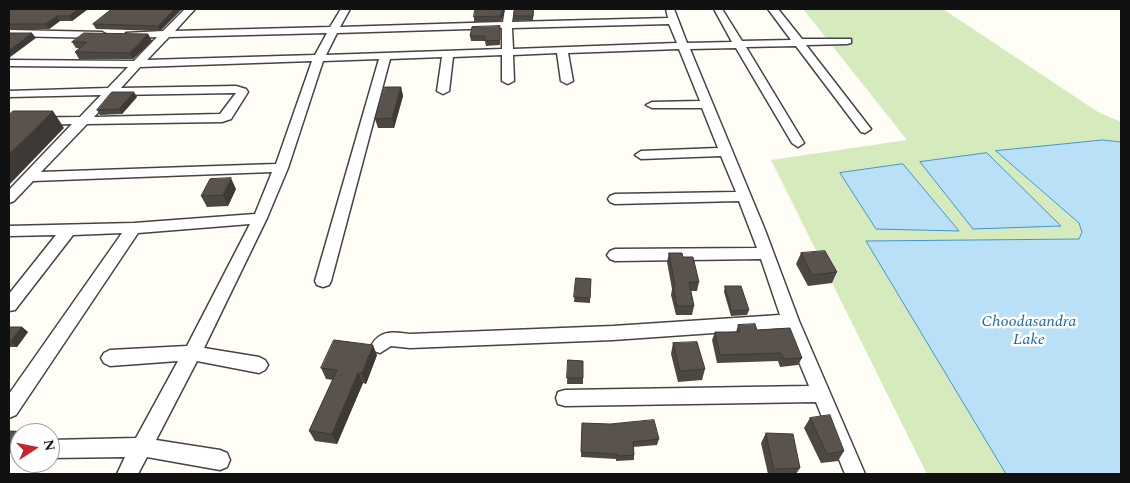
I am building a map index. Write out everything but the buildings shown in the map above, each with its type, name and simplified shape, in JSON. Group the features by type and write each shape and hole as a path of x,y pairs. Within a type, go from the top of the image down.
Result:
{"street":[{"path":"9,198 19,183 190,9"},
{"path":"127,474 192,353 260,218 280,168 318,59 345,9"},
{"path":"508,81 507,26 509,9"},
{"path":"718,9 798,143"},
{"path":"773,9 865,129"},
{"path":"9,33 164,36 507,26 672,15 766,252 791,321 855,474"},
{"path":"9,64 136,64 448,54 507,54 847,41"},
{"path":"562,51 567,81"},
{"path":"443,91 448,54"},
{"path":"323,281 385,57"},
{"path":"9,94 242,90 227,116 222,118 9,122"},
{"path":"652,106 707,104"},
{"path":"641,155 727,152"},
{"path":"19,183 280,168"},
{"path":"615,199 744,196"},
{"path":"9,231 134,228 260,218"},
{"path":"9,409 134,228"},
{"path":"9,305 69,229"},
{"path":"615,254 766,252"},
{"path":"380,346 388,339 410,341 594,334 791,321"},
{"path":"110,358 192,353 259,365"},
{"path":"564,398 822,394"},
{"path":"60,449 141,447 220,460"}],"green space":[{"path":"803,9 943,9 1098,112 1121,122 1121,142 1103,140 996,151 1079,223 1082,232 1079,239 867,241 1006,474 927,474 771,160 907,140"}],"water":[{"name":"Choodasandra Lake","path":"1103,140 1121,142 1121,474 1006,474 866,241 1079,239 1082,232 1079,223 996,151"},
{"path":"987,153 1061,226 973,229 920,162"},
{"path":"903,164 959,231 876,229 840,173"}]}
